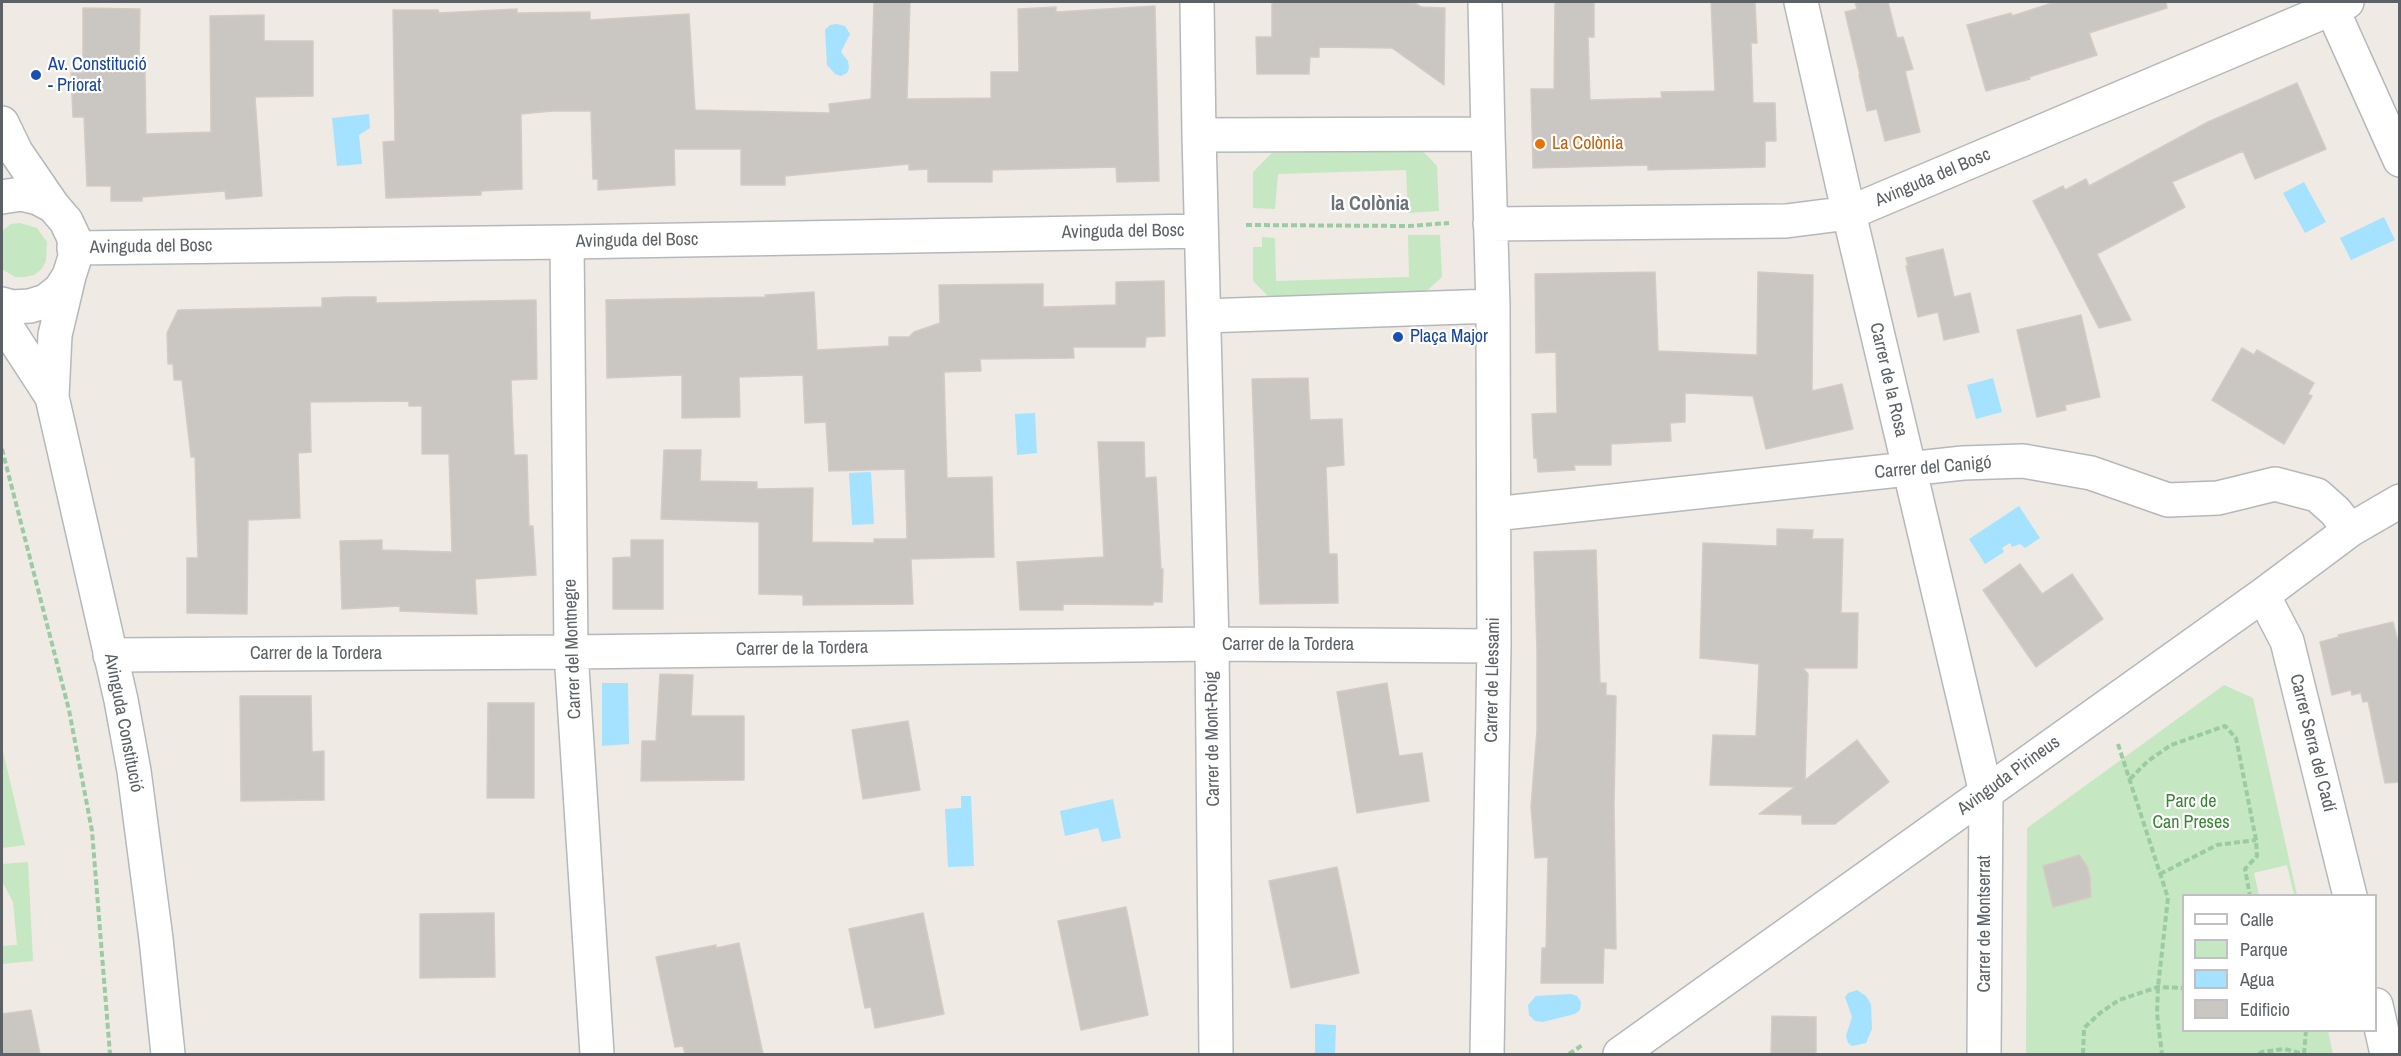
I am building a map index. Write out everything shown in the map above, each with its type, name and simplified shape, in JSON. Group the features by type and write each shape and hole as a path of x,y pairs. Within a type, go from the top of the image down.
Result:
{"street":[{"path":"1197,2 1200,231 1204,316 1493,306 1485,2"},
{"name":"Carrer de la Rosa","path":"1801,2 1986,793"},
{"path":"2336,4 2400,160"},
{"name":"Avinguda del Bosc","path":"1490,224 1786,221 1849,213 2336,4"},
{"path":"2,123 16,152 53,206 66,220 74,238 72,262 60,290 46,301 30,306 12,307 2,304"},
{"path":"1198,135 1488,134"},
{"path":"2,197 21,195 38,198 53,206"},
{"name":"Avinguda del Bosc","path":"72,262 567,243 1200,231"},
{"name":"Carrer del Montnegre","path":"567,243 571,652 597,1054"},
{"name":"Avinguda Constitució","path":"72,262 55,335 52,397 122,700 134,771 168,1054"},
{"name":"Carrer de Llessami","path":"1487,1054 1494,646 1493,306"},
{"name":"Carrer de Mont-Roig","path":"1204,316 1212,644 1216,1054"},
{"name":"Avinguda Constitució","path":"2,320 52,397"},
{"name":"Carrer del Canigó","path":"1494,514 1963,462 2023,461 2091,473 2168,500 2218,498 2275,484 2317,495 2335,511 2350,530"},
{"name":"Avinguda Pirineus","path":"1620,1054 2350,530 2400,501"},
{"name":"Carrer Serra del Cadí","path":"2262,595 2287,641 2350,894"},
{"name":"Carrer de la Tordera","path":"110,655 1212,644 1494,646"},
{"name":"Carrer de Montserrat","path":"1984,1054 1986,793"},
{"path":"2377,1010 2386,1054"}],"path":[{"path":"1246,225 1409,226 1449,223"},
{"path":"2,449 69,710 92,831 110,1054"},
{"path":"2130,780 2148,760 2171,745 2225,726 2236,738 2256,840 2257,856 2245,869 2250,894"},
{"path":"2114,738 2121,748 2168,898 2158,987 2157,1014 2162,1054"},
{"path":"2160,874 2217,845 2256,840"},
{"path":"2083,1054 2084,1028 2119,1000 2158,987 2182,988"},
{"path":"2259,1054 2284,1048 2304,1054 2306,1032"}],"green space":[{"path":"1421,149 1437,166 1439,211 1408,213 1406,170 1278,174 1275,209 1253,208 1253,172 1272,153"},
{"path":"20,223 37,228 47,242 46,261 42,269 34,275 15,277 2,269 2,231 11,224"},
{"path":"1408,235 1440,235 1442,277 1418,299 1274,302 1253,281 1253,247 1262,247 1262,237 1275,238 1276,281 1409,277"},
{"name":"Parc de Can Preses","path":"2224,685 2253,698 2297,894 2294,894 2287,865 2254,873 2259,894 2182,894 2182,1032 2328,1032 2333,1054 2026,1054 2027,828"},
{"path":"2,747 25,845 2,848"},
{"path":"28,862 33,961 2,964 2,946 17,945 13,902 2,881 2,864"}],"water":[{"path":"830,25 845,26 850,34 841,52 848,61 849,68 847,73 841,76 835,74 827,65 825,30"},
{"path":"369,114 370,128 359,135 362,164 337,166 332,118"},
{"path":"2304,182 2326,222 2305,233 2283,193"},
{"path":"2384,217 2395,240 2351,260 2340,238"},
{"path":"1993,378 2002,412 1976,419 1967,385"},
{"path":"1035,413 1037,453 1017,455 1015,414"},
{"path":"871,472 874,524 852,525 849,473"},
{"path":"2019,506 2040,538 2025,548 2020,544 2012,547 2010,543 2002,548 2004,552 1985,564 1969,539"},
{"path":"602,683 628,683 629,744 602,746"},
{"path":"961,796 971,796 974,866 948,867 945,809 961,808"},
{"path":"1113,799 1121,838 1102,842 1098,828 1065,836 1060,811"},
{"path":"1857,990 1866,996 1871,1004 1872,1029 1866,1043 1852,1046 1848,1043 1846,1036 1852,1017 1845,997 1848,993"},
{"path":"1571,994 1577,996 1581,1002 1580,1010 1575,1014 1543,1022 1535,1021 1529,1015 1528,1005 1536,996"},
{"path":"1315,1024 1336,1025 1335,1054 1315,1054"}],"building":[{"path":"874,2 910,2 907,99 991,98 991,72 1019,72 1018,9 1056,7 1056,12 1155,6 1159,181 1117,182 1116,167 992,170 992,182 928,182 928,169 909,170 909,164 785,176 785,185 741,185 741,149 674,149 675,185 598,190 598,179 593,179 591,111 552,111 521,114 522,189 481,191 481,195 386,198 383,142 395,141 393,10 438,10 439,13 517,9 517,13 590,12 590,20 689,14 695,110 830,113 829,104 871,99"},
{"path":"1272,2 1413,2 1421,7 1445,8 1444,85 1392,48 1319,47 1319,57 1310,57 1309,74 1257,74 1256,37 1272,37"},
{"path":"1555,2 1594,2 1594,37 1588,37 1590,100 1662,98 1661,92 1715,91 1711,2 1755,2 1757,43 1751,43 1753,103 1775,103 1776,141 1765,141 1765,167 1648,170 1648,165 1533,168 1531,89 1554,89"},
{"path":"1855,2 1888,2 1897,38 1903,37 1913,69 1905,71 1920,132 1885,141 1877,109 1867,111 1845,12 1857,9"},
{"path":"2055,2 2166,2 2167,8 2089,33 2097,55 2029,77 2030,79 1986,91 1967,25 2011,13 2012,16"},
{"path":"83,8 140,9 139,72 145,72 146,134 211,132 210,16 264,15 264,41 313,41 313,96 255,97 262,196 226,199 225,191 142,197 142,201 111,201 111,186 87,186 84,117 73,117 71,73 83,73"},
{"path":"2297,83 2326,149 2255,179 2243,151 2172,182 2185,207 2097,254 2131,320 2099,328 2033,201 2063,186 2065,190 2086,179 2089,186 2208,122"},
{"path":"1943,249 1954,297 1970,293 1979,332 1944,340 1938,312 1918,317 1906,266 1908,266 1906,258"},
{"path":"1655,272 1658,351 1757,355 1758,272 1813,275 1812,391 1842,384 1853,429 1766,449 1753,396 1685,393 1685,422 1670,423 1671,441 1611,444 1611,465 1574,465 1575,470 1538,472 1537,458 1534,458 1532,414 1557,413 1556,352 1536,353 1535,274"},
{"path":"1164,281 1165,336 1146,337 1145,347 1073,347 1074,358 980,359 981,371 944,372 947,478 992,477 994,557 911,559 913,604 803,605 803,595 759,594 759,522 661,519 664,450 701,450 700,481 757,482 757,489 813,488 812,542 874,543 874,539 907,539 905,469 829,471 826,422 805,423 803,375 739,377 740,417 682,418 682,375 607,378 606,300 766,297 765,295 814,292 817,350 889,346 889,337 909,337 914,332 940,323 939,285 1043,284 1043,307 1116,305 1116,282"},
{"path":"376,297 376,303 536,300 537,379 511,380 514,455 527,455 529,526 533,526 536,575 475,579 477,614 400,611 400,606 342,609 340,541 382,540 382,550 452,552 449,454 422,454 422,406 409,406 409,401 310,402 311,452 298,453 300,518 248,520 247,614 187,613 187,558 198,558 195,457 191,457 182,380 174,380 173,364 168,364 167,333 178,310 322,307 322,298"},
{"path":"2081,315 2100,397 2065,405 2066,410 2037,417 2017,330"},
{"path":"2242,348 2254,355 2257,350 2314,383 2308,394 2312,396 2284,444 2212,400"},
{"path":"1308,378 1310,420 1342,419 1344,465 1326,467 1329,554 1337,554 1338,603 1260,604 1252,379"},
{"path":"1098,442 1144,442 1145,478 1156,477 1161,569 1163,569 1162,602 1153,602 1153,605 1063,604 1063,610 1020,610 1017,562 1104,557"},
{"path":"1777,529 1813,530 1812,539 1843,539 1841,613 1858,613 1857,668 1803,668 1808,674 1805,780 1857,740 1889,782 1835,824 1802,824 1802,815 1759,814 1795,787 1710,785 1713,735 1756,736 1759,664 1700,658 1703,543 1777,546"},
{"path":"631,540 663,540 663,609 613,609 613,558 631,557"},
{"path":"1596,550 1600,683 1606,683 1606,695 1616,696 1614,805 1616,949 1604,948 1603,983 1541,983 1542,948 1546,948 1548,857 1535,858 1531,807 1537,730 1534,552"},
{"path":"2020,564 2042,594 2072,574 2103,619 2036,667 1983,590"},
{"path":"2393,622 2400,650 2400,782 2385,783 2368,701 2363,702 2361,693 2352,695 2351,690 2332,695 2320,642 2339,637 2338,635"},
{"path":"660,674 693,675 691,716 744,716 744,780 641,781 642,741 656,741"},
{"path":"1387,683 1399,756 1422,753 1429,801 1357,813 1337,692"},
{"path":"240,696 311,696 312,752 324,751 324,800 241,801"},
{"path":"488,703 534,703 534,798 487,798"},
{"path":"908,721 920,790 863,799 852,730"},
{"path":"2079,855 2087,866 2091,897 2053,907 2043,866"},
{"path":"1337,867 1359,973 1291,988 1269,881"},
{"path":"1126,907 1148,1015 1081,1030 1058,921"},
{"path":"494,913 495,977 420,978 420,914"},
{"path":"923,913 944,1014 875,1028 871,1007 865,1008 849,929"},
{"path":"739,943 763,1054 685,1054 683,1046 675,1047 656,957 716,945 716,948"},
{"path":"31,1010 40,1054 2,1054 2,1014"},
{"path":"1772,1016 1816,1017 1816,1054 1771,1054"}],"place":[{"name":"Av. Constitució - Priorat","path":"36,75"},
{"name":"La Colònia","path":"1540,144"},
{"name":"Plaça Major","path":"1398,337"}],"district":[{"name":"la Colònia","path":"1370,205"}]}
